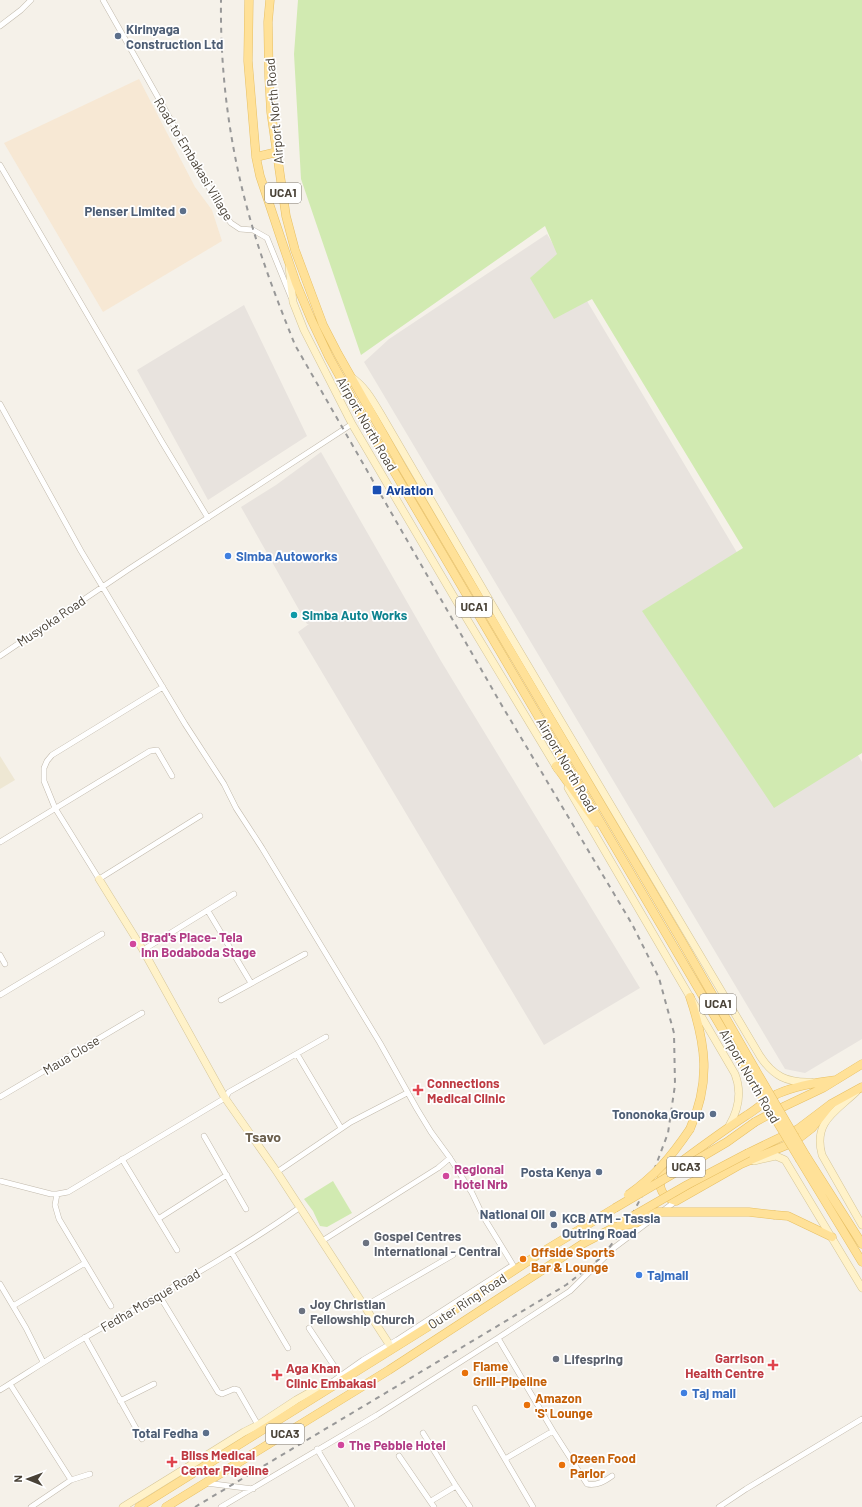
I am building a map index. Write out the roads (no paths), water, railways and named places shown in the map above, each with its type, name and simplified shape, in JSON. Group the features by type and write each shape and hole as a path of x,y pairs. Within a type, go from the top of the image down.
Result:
{"main road":[{"name":"Airport North Road","path":"249,0 248,61 256,157 269,206 288,261 311,319 366,422 800,1160 862,1262"},
{"name":"Airport North Road","path":"270,0 268,22 268,77 286,216 295,250 323,325 406,474 681,940 806,1156 862,1244"},
{"path":"256,157 277,152"},
{"name":"Airport North Road","path":"288,261 293,302 304,330 352,424 556,766 722,1050 738,1081 740,1093 738,1105 729,1126"},
{"name":"Airport North Road","path":"350,375 373,400 508,632 768,1067 778,1076 791,1080 806,1082 821,1081"},
{"path":"556,766 589,814 610,837"},
{"path":"99,879 143,950 224,1098 277,1172 392,1346"},
{"path":"615,1208 660,1169 690,1129 697,1114 702,1094 704,1070 701,1034 690,997"},
{"name":"UCA3","path":"836,1080 862,1064"},
{"path":"831,1104 812,1128 803,1136 788,1145 741,1164 676,1201 669,1199 662,1191 660,1184 662,1176 729,1126 777,1095 821,1081 836,1080"},
{"name":"Outer Ring Road","path":"139,1507 539,1254 727,1142 755,1122 812,1094 836,1080"},
{"path":"861,1087 828,1118 822,1128 820,1144 822,1155 830,1172 862,1225"},
{"name":"UCA3","path":"831,1104 861,1087"},
{"name":"Outer Ring Road","path":"166,1507 404,1360 584,1243 615,1227 687,1185 798,1129 831,1104"},
{"path":"741,1164 776,1156 784,1160 862,1288"},
{"path":"615,1227 636,1223 657,1212 749,1212 788,1216 832,1237"},
{"name":"UCA3","path":"123,1507 244,1432 258,1425 296,1400 321,1386 331,1385"}],"street":[{"path":"0,26 21,10 31,0"},
{"name":"Road to Embakasi Village","path":"103,0 224,214 231,223 240,229 253,230 267,238 293,302"},
{"path":"0,165 208,518"},
{"path":"0,404 81,552 185,724 224,784 243,819 380,1043 431,1132 472,1192 483,1216 513,1265 392,1346 340,1376 331,1385"},
{"name":"Musyoka Road","path":"0,656 352,424"},
{"path":"163,687 52,754 47,761 44,781 55,808 99,879 200,816"},
{"path":"0,842 139,759 140,756 154,750 158,752 172,776"},
{"path":"143,950 234,894"},
{"path":"208,911 251,983"},
{"path":"0,995 102,934"},
{"path":"221,1000 305,954"},
{"path":"0,955 5,964"},
{"name":"Maua Close","path":"0,1096 142,1013"},
{"path":"0,1181 57,1194 68,1192 224,1098 229,1092 326,1037"},
{"path":"297,1054 341,1128"},
{"path":"277,1172 341,1128 361,1116 408,1093"},
{"path":"204,1136 246,1209"},
{"path":"322,1241 438,1168 450,1158"},
{"path":"122,1159 177,1250"},
{"path":"158,1219 227,1175"},
{"path":"57,1194 55,1205 59,1219 111,1306"},
{"path":"221,1507 228,1505 317,1449 370,1419 570,1291 615,1248 676,1201"},
{"name":"Fedha Mosque Road","path":"0,1390 85,1337 232,1253 300,1208"},
{"path":"232,1253 288,1348"},
{"path":"365,1306 453,1255"},
{"path":"13,1306 85,1263"},
{"path":"0,1284 43,1362"},
{"path":"159,1295 218,1392 222,1394 234,1389 238,1390 258,1425"},
{"path":"309,1328 340,1376"},
{"path":"85,1337 142,1439"},
{"path":"498,1338 553,1431 588,1484 594,1485 603,1482 612,1476"},
{"path":"10,1384 71,1480"},
{"path":"120,1401 154,1384"},
{"path":"475,1408 533,1507"},
{"path":"719,1507 862,1419"},
{"path":"505,1460 553,1431"},
{"path":"423,1434 470,1507"},
{"path":"317,1449 352,1507"},
{"path":"399,1456 434,1507"},
{"path":"31,1507 71,1480 90,1474"},
{"path":"205,1483 253,1489"},
{"path":"431,1501 456,1486"}],"railway":[{"path":"195,1507 566,1285 602,1257 627,1224 650,1181 668,1133 675,1085 674,1033 659,978 632,924 501,704 295,345 277,300 261,253 251,222 237,167 228,112 222,56 221,0"}],"place":[{"name":"Kirinyaga Construction Ltd","path":"118,36"},
{"name":"Plenser Limited","path":"183,211"},
{"name":"Aviation","path":"377,490"},
{"name":"Simba Autoworks","path":"228,556"},
{"name":"Simba Auto Works","path":"294,615"},
{"name":"Brad's Place- Tela Inn Bodaboda Stage","path":"133,944"},
{"name":"Connections Medical Clinic","path":"418,1090"},
{"name":"Tononoka Group","path":"713,1114"},
{"name":"Posta Kenya","path":"599,1172"},
{"name":"Regional Hotel Nrb","path":"446,1176"},
{"name":"National Oil","path":"553,1214"},
{"name":"KCB ATM - Tassia Outring Road","path":"554,1225"},
{"name":"Gospel Centres International - Central","path":"366,1243"},
{"name":"Offside Sports Bar & Lounge","path":"523,1259"},
{"name":"Tajmall","path":"639,1275"},
{"name":"Joy Christian Fellowship Church","path":"302,1311"},
{"name":"Lifespring","path":"556,1359"},
{"name":"Garrison Health Centre","path":"773,1365"},
{"name":"Flame Grill-Pipeline","path":"465,1373"},
{"name":"Aga Khan Clinic Embakasi","path":"277,1375"},
{"name":"Taj mall","path":"684,1393"},
{"name":"Amazon 'S' Lounge","path":"527,1405"},
{"name":"Total Fedha","path":"206,1433"},
{"name":"The Pebble Hotel","path":"341,1445"},
{"name":"Bliss Medical Center Pipeline","path":"172,1462"},
{"name":"Qzeen Food Parlor","path":"562,1465"}],"district":[{"name":"Tsavo","path":"263,1137"}]}
